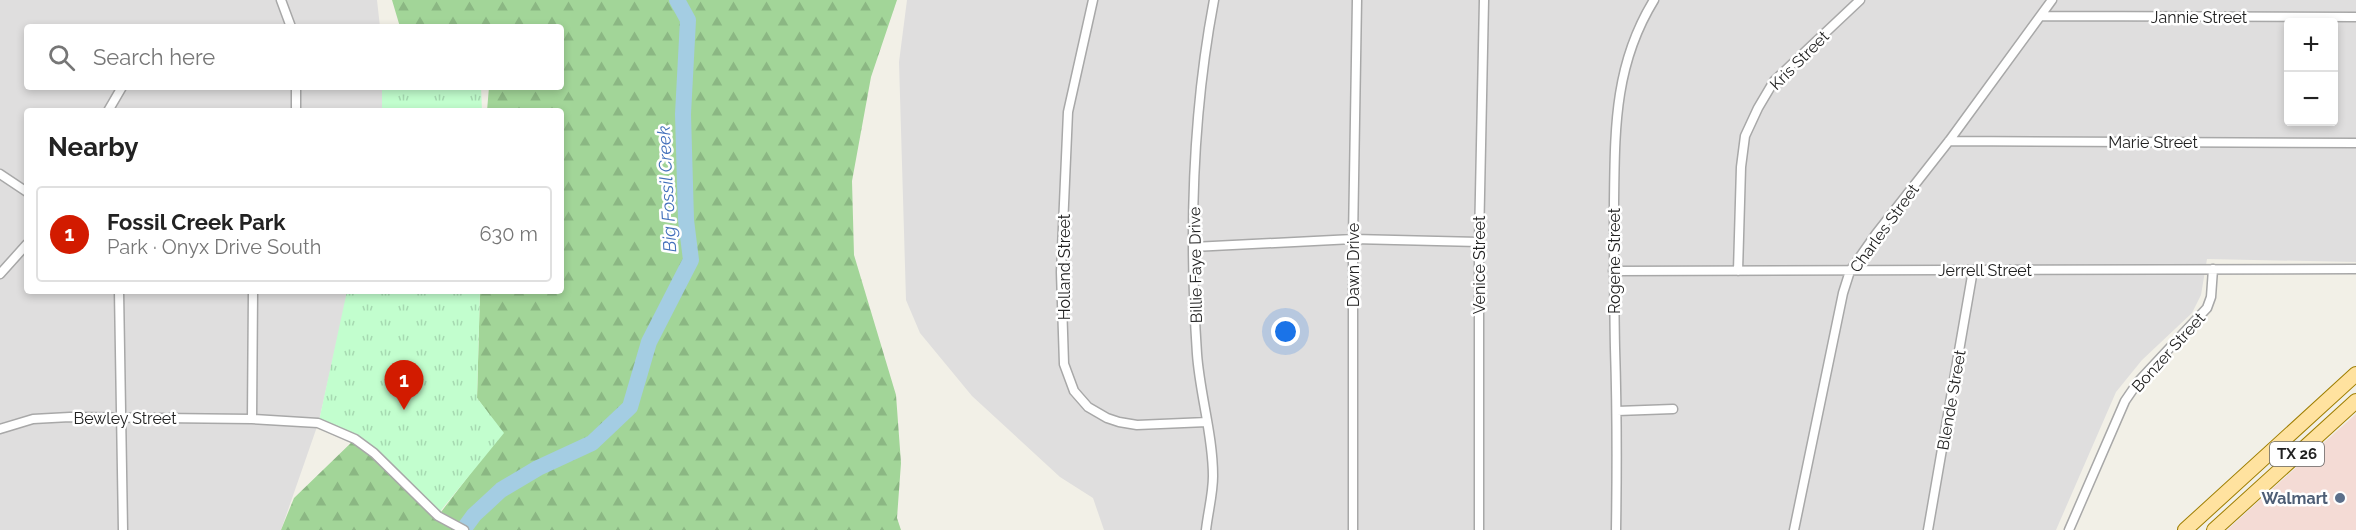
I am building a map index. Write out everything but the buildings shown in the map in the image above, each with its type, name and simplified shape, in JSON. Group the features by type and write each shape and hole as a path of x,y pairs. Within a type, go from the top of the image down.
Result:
{"main road":[{"name":"TX 26","path":"2185,530 2356,374"},
{"name":"TX 26","path":"2214,530 2356,401"},
{"path":"2234,485 2247,499"}],"street":[{"path":"281,0 290,24"},
{"name":"Holland Street","path":"1093,0 1068,112 1061,272 1064,364 1074,391 1088,407 1107,418 1137,425 1207,422"},
{"name":"Billie Faye Drive","path":"1206,530 1213,476 1197,353 1193,247 1196,135 1203,58 1214,0"},
{"name":"Dawn Drive","path":"1353,530 1353,239 1357,0"},
{"name":"Venice Street","path":"1479,530 1479,242 1484,0"},
{"name":"Rogene Street","path":"1616,530 1617,411 1613,271 1616,109 1623,68 1630,47 1654,0"},
{"name":"Kris Street","path":"1738,271 1742,149 1745,136 1773,81 1860,0"},
{"name":"Charles Street","path":"1794,530 1843,293 1850,270 1875,234 1949,141 2052,0"},
{"name":"Jannie Street","path":"2041,16 2356,17"},
{"path":"110,108 120,90"},
{"path":"296,90 296,108"},
{"name":"Marie Street","path":"1949,141 2356,143"},
{"path":"0,174 24,190"},
{"path":"1193,247 1353,239 1479,242"},
{"path":"0,274 24,247"},
{"name":"Bonzer Street","path":"2068,530 2125,401 2138,382 2207,308 2211,297 2213,269"},
{"name":"Jerrell Street","path":"1613,271 2356,269"},
{"name":"Blende Street","path":"1928,530 1973,270"},
{"path":"119,294 123,530"},
{"path":"252,419 253,294"},
{"path":"1617,411 1673,409"},
{"name":"Bewley Street","path":"0,429 33,419 252,419 318,423 355,439 374,453 438,516 464,530"}],"shaded area":[{"path":"0,0 377,0 380,24 24,24 24,90 382,90 382,108 24,108 24,294 347,294 319,421 281,530 0,530"},
{"path":"907,0 2356,0 2356,262 2207,259 2201,295 2192,313 2142,360 2116,392 2056,530 1104,530 1093,498 1060,477 972,396 920,333 906,300 899,62"},
{"path":"2356,414 2356,530 2227,530 2262,498"}],"green space":[{"path":"392,0 897,0 871,77 852,181 854,255 896,395 901,463 897,518 901,530 281,530 294,498 355,439 438,516 502,432 477,398 480,294 564,294 564,108 487,108 489,90 564,90 564,24 399,24"},
{"path":"382,90 481,90 482,108 382,108"},
{"path":"346,294 480,294 477,398 504,433 438,514 361,440 319,421"}],"waterway":[{"name":"Big Fossil Creek","path":"463,530 474,515 501,490 538,468 592,443 630,407 649,342 691,260 686,220 683,114 688,20 677,0"}],"place":[{"name":"Fossil Creek Park","path":"404,410"},
{"name":"Walmart","path":"2340,498"}]}
